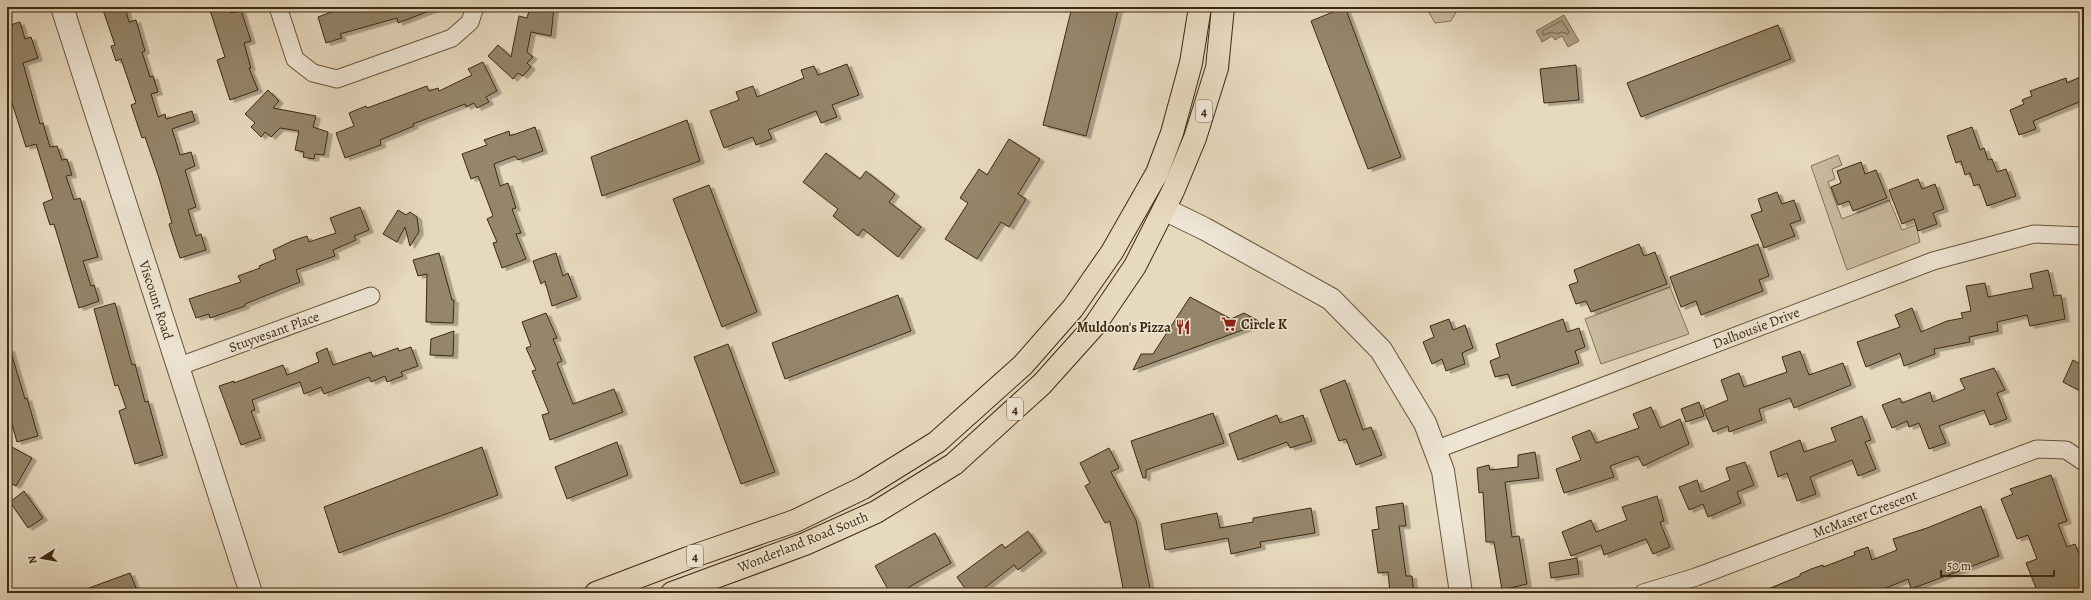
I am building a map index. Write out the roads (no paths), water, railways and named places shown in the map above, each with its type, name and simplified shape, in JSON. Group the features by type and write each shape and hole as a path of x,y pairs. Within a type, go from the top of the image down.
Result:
{"main road":[{"name":"Wonderland Road South","path":"596,593 688,558 796,521 863,488 937,442 1023,365 1073,308 1112,252 1157,173 1172,133 1191,62 1200,7"},
{"name":"Wonderland Road South","path":"672,593 805,544 876,512 954,464 1042,384 1095,325 1135,266 1164,209 1196,138 1217,68 1223,7"}],"street":[{"name":"Viscount Road","path":"62,7 251,593"},
{"path":"278,7 295,59 313,73 337,79 452,38 470,22 475,7"},
{"path":"1164,209 1205,229 1331,299 1382,350 1425,423 1443,471 1461,593"},
{"name":"Dalhousie Drive","path":"1435,450 1933,261 2034,234 2084,236"},
{"name":"Stuyvesant Place","path":"177,367 371,296"},
{"name":"McMaster Crescent","path":"1643,593 1696,577 2037,449 2066,450 2084,462"}],"water":[{"path":"1564,15 1579,41 1568,47 1562,36 1555,40 1552,36 1542,42 1536,31"}],"place":[{"name":"Circle K","path":"1229,324"},
{"name":"Muldoon's Pizza","path":"1183,327"}]}
